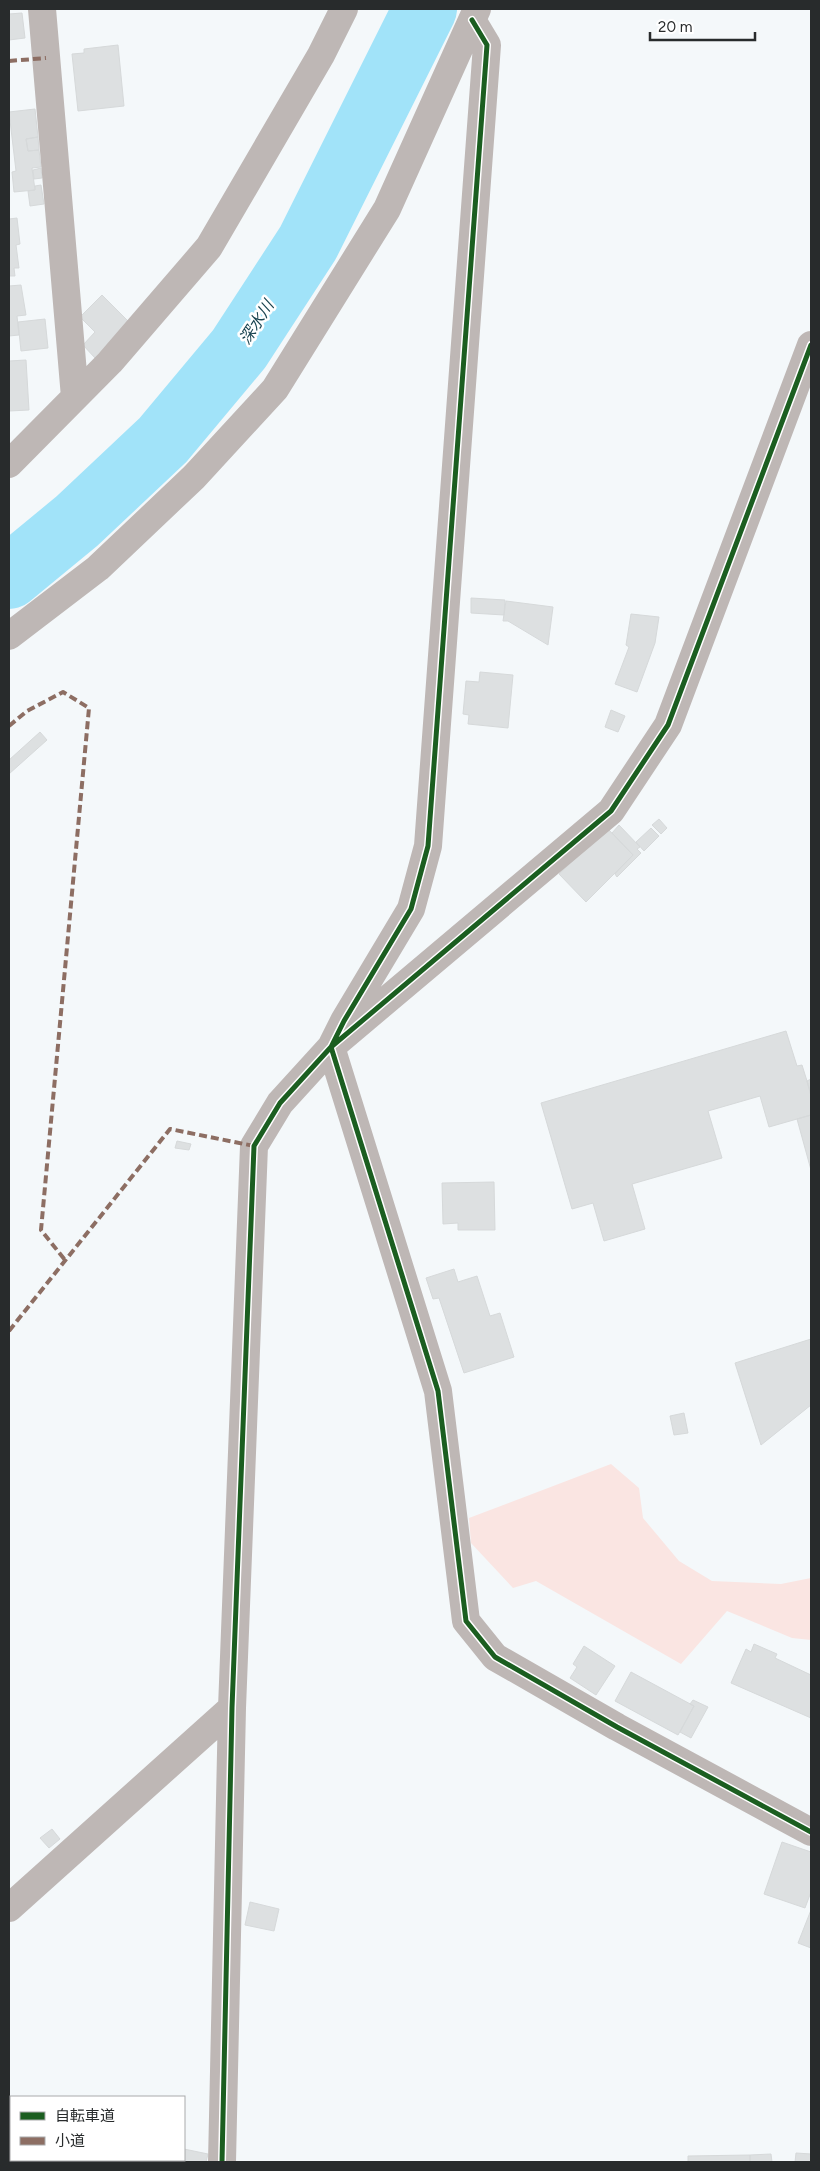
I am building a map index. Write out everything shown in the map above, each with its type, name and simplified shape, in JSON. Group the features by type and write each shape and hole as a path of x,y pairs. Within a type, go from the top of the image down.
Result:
{"street":[{"path":"42,9 75,397"},
{"path":"9,464 110,362 209,247 321,55 344,9"},
{"path":"9,636 98,568 194,477 275,390 387,209 475,14"},
{"path":"475,14 488,45 428,846 410,909 344,1021 331,1047 438,1391 466,1621 495,1657 617,1727 811,1832"},
{"path":"222,2162 232,1708 254,1146 280,1103 331,1047 611,810 668,725 811,345"},
{"path":"9,1908 232,1708"}],"shaded area":[{"path":"611,1464 639,1488 643,1518 679,1561 712,1581 781,1584 811,1578 811,1640 792,1638 727,1611 681,1664 536,1581 513,1588 471,1543 469,1518"}],"building":[{"path":"22,13 25,38 9,40 9,14"},
{"path":"118,45 124,106 78,111 72,54 84,53 84,49"},
{"path":"35,109 38,137 26,139 28,151 39,150 41,167 32,168 35,190 14,192 12,172 16,171 9,112"},
{"path":"38,137 39,150 28,151 26,139"},
{"path":"41,168 42,178 34,179 33,170"},
{"path":"41,185 44,204 30,206 28,191 35,190 35,186"},
{"path":"17,218 20,244 16,245 19,268 14,268 15,276 9,276 9,219"},
{"path":"21,285 26,315 17,316 19,335 9,336 9,286"},
{"path":"102,295 130,323 95,358 83,345 95,332 80,317"},
{"path":"45,319 48,348 21,351 18,322"},
{"path":"26,360 29,410 9,411 9,361"},
{"path":"471,598 505,600 504,615 471,613"},
{"path":"506,601 553,607 548,645 508,621 503,621"},
{"path":"631,614 659,617 655,643 637,692 615,684 629,647 626,645"},
{"path":"480,672 513,675 508,728 468,724 469,715 463,714 466,681 479,682"},
{"path":"611,710 625,716 618,732 605,727"},
{"path":"40,732 47,740 9,774 9,760"},
{"path":"659,819 667,828 661,834 652,825"},
{"path":"619,825 640,847 637,849 641,853 617,877 615,874 633,855 612,833"},
{"path":"607,828 633,855 586,902 559,874"},
{"path":"651,828 659,836 644,851 636,842"},
{"path":"786,1031 797,1066 802,1065 807,1081 811,1096 811,1115 769,1127 760,1096 708,1111 722,1158 632,1184 645,1229 604,1241 593,1203 572,1209 541,1103"},
{"path":"811,1079 811,1094 807,1081"},
{"path":"811,1115 811,1170 797,1119"},
{"path":"177,1141 191,1144 189,1150 175,1148"},
{"path":"494,1182 495,1230 458,1230 458,1223 443,1224 442,1183"},
{"path":"454,1269 458,1282 477,1276 490,1316 500,1313 514,1357 464,1373 439,1298 433,1299 426,1278"},
{"path":"811,1339 811,1405 761,1445 735,1363"},
{"path":"684,1413 688,1433 674,1435 670,1416"},
{"path":"754,1644 777,1654 775,1658 811,1675 811,1718 731,1683 746,1649 751,1652"},
{"path":"584,1646 615,1666 596,1695 570,1678 577,1667 573,1664"},
{"path":"631,1672 694,1706 678,1735 615,1701"},
{"path":"693,1700 708,1707 691,1738 680,1732 694,1706 690,1704"},
{"path":"52,1829 60,1839 49,1848 40,1838"},
{"path":"782,1842 811,1852 811,1892 805,1908 764,1894"},
{"path":"250,1902 279,1909 274,1931 245,1925"},
{"path":"811,1910 811,1948 798,1943"},
{"path":"185,2149 208,2154 206,2162 172,2162 185,2161"},
{"path":"796,2153 811,2154 811,2162 795,2162"},
{"path":"771,2154 772,2162 750,2162 750,2155"},
{"path":"750,2155 750,2162 688,2162 688,2156"},
{"path":"58,2161 170,2161 169,2162"}],"waterway":[{"name":"深水川","path":"9,577 77,521 163,440 239,349 308,243 425,9"}],"marked path":[{"path":"9,61 46,58"},
{"path":"9,726 27,711 63,692 89,708 41,1230 65,1260"},
{"path":"9,1331 170,1129 254,1146"}],"cycle path":[{"path":"472,20 487,45 428,846 411,909 344,1021 331,1047 438,1391 466,1621 495,1657 617,1727 811,1832"},
{"path":"222,2162 232,1708 254,1146 280,1103 331,1047 611,811 668,725 811,345"}]}
